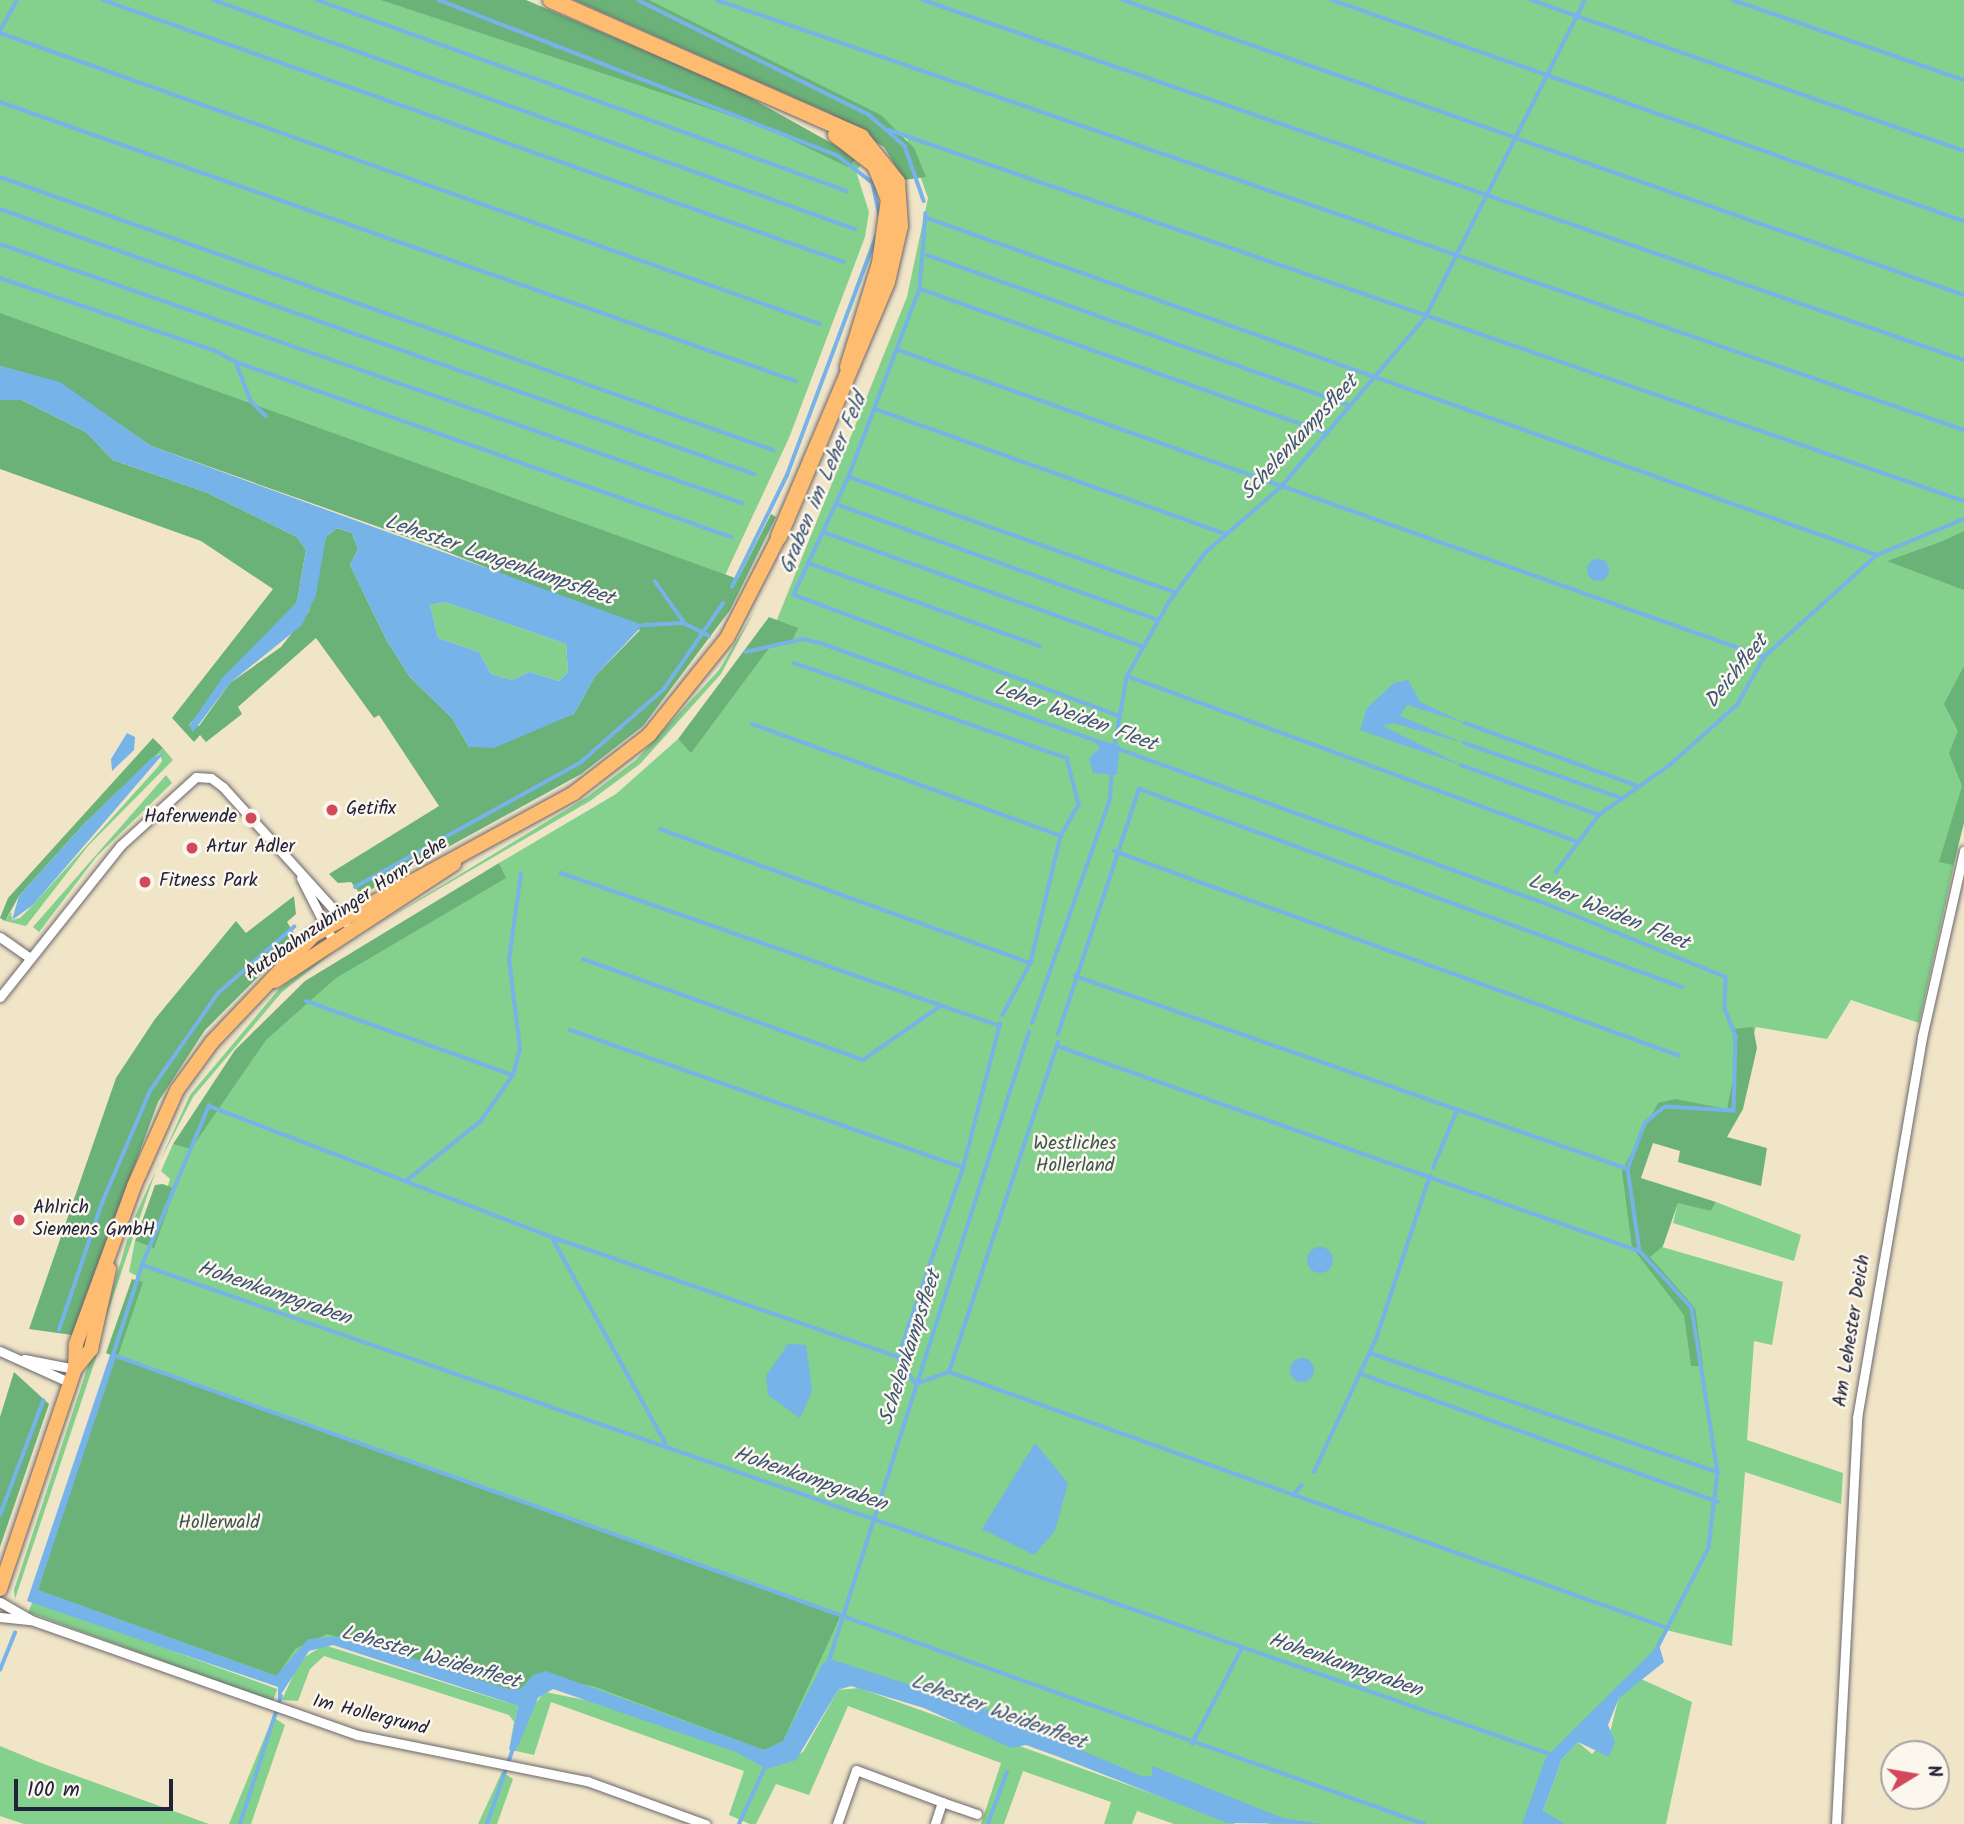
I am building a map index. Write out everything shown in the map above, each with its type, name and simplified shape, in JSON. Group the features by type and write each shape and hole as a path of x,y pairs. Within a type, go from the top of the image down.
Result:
{"highway":[{"name":"Autobahnzubringer Horn-Lehe","path":"551,0 790,107 877,150 902,203 887,282 779,537"}],"main road":[{"name":"Autobahnzubringer Horn-Lehe","path":"0,1589 73,1376 76,1344 177,1090 250,998 325,928 341,917 466,854 574,793 649,736 727,638 779,537"},
{"name":"Autobahnzubringer Horn-Lehe","path":"250,998 466,854"}],"street":[{"path":"0,997 27,956 150,814 196,777 211,778 223,787 341,917 349,930"},
{"name":"Am Lehester Deich","path":"1836,1824 1857,1418 1922,1037 1964,851"},
{"path":"299,873 333,941"},
{"path":"0,937 27,956"},
{"path":"0,1351 73,1376"},
{"path":"22,1359 73,1376"},
{"name":"Im Hollergrund","path":"0,1602 31,1620 358,1735 587,1781 705,1824"},
{"name":"Im Hollergrund","path":"0,1617 31,1620"},
{"path":"837,1824 856,1770 977,1814"},
{"path":"935,1824 942,1802"}],"green space":[{"path":"0,0 465,0 812,138 861,165 856,171 869,212 865,237 789,438 721,584 0,335"},
{"path":"381,0 526,0 733,88 858,158 848,167 762,126"},
{"path":"574,0 649,0 881,115 914,148 926,177 904,180 884,147 829,113"},
{"name":"Westliches Hollerland","path":"613,0 1964,0 1964,820 1919,1023 1851,1000 1827,1039 1756,1027 1723,1137 1655,1120 1637,1178 1677,1193 1662,1247 1783,1282 1772,1345 1754,1341 1747,1440 1843,1473 1841,1504 1745,1472 1732,1646 1666,1630 1654,1653 1550,1762 1530,1824 1270,1824 831,1668 800,1747 768,1760 616,1706 758,1760 767,1769 803,1752 838,1690 859,1688 1236,1824 1174,1824 1137,1811 1132,1824 1104,1824 1111,1802 1023,1771 1004,1824 981,1824 1001,1763 848,1706 809,1795 776,1784 756,1824 750,1824 729,1815 744,1771 551,1702 534,1755 516,1751 533,1706 545,1692 615,1706 552,1683 526,1699 329,1639 294,1658 281,1684 31,1593 137,1286 139,1277 129,1272 135,1241 149,1246 170,1179 161,1171 173,1144 180,1145 215,1082 254,1031 501,869 499,863 616,794 678,739 684,745 770,637 907,297 928,198 907,139 839,95"},
{"path":"0,313 738,579 771,514 776,517 730,610 643,726 581,774 361,895 351,882 338,883 329,874 439,806 379,715 374,718 316,638 238,707 242,714 206,742 200,735 194,742 172,718 273,589 201,541 0,469 0,400 22,400 86,432 113,460 208,493 297,537 306,550 297,602 189,725 199,726 230,683 281,647 309,611 326,537 337,528 352,533 358,549 350,565 387,641 410,677 452,718 469,747 574,714 595,676 640,630 435,547 151,446 60,383 0,366"},
{"path":"1964,531 1964,590 1887,561 1943,541"},
{"path":"445,602 566,644 568,672 559,681 529,672 512,680 491,674 479,652 438,638 430,605"},
{"path":"755,610 721,674 640,764 590,801 377,925 587,797 636,760 719,670"},
{"path":"769,617 798,628 793,639 769,648 691,753 678,739"},
{"path":"1964,666 1964,823 1953,865 1939,862 1962,786 1949,753 1958,731 1944,704"},
{"path":"153,738 163,748 83,825 19,896 5,921 0,918 8,898"},
{"path":"163,748 173,760 88,846 26,926 5,921 11,912 12,920 20,918 33,905 157,768 162,761 160,754 154,756"},
{"path":"166,775 172,783 97,856 39,932 33,927"},
{"path":"499,863 506,878 336,978 266,1040 191,1149 173,1144 235,1050 305,981"},
{"path":"294,896 296,914 287,922 297,938 205,1030 158,1102 72,1335 29,1329 116,1078 155,1019 236,921 246,933"},
{"path":"366,926 282,992 193,1097 160,1161 190,1095 279,989"},
{"path":"1753,1027 1757,1048 1743,1109 1727,1137 1767,1148 1761,1186 1678,1162 1680,1151 1653,1143 1641,1178 1716,1202 1711,1211 1678,1203 1663,1246 1650,1257 1695,1308 1703,1366 1691,1366 1684,1315 1632,1247 1622,1171 1658,1103 1675,1099 1727,1109 1735,1070 1733,1029"},
{"path":"156,1170 97,1344 132,1223"},
{"path":"163,1184 175,1189 154,1248 135,1241 155,1185"},
{"path":"1678,1202 1711,1211 1716,1202 1801,1235 1794,1261 1673,1223"},
{"name":"Hollerwald","path":"132,1279 143,1282 118,1356 840,1617 783,1741 764,1750 593,1686 533,1675 521,1689 508,1689 327,1634 295,1649 277,1676 38,1590 115,1357 106,1353"},
{"path":"92,1354 97,1355 15,1599 14,1590"},
{"path":"14,1372 49,1404 0,1547 0,1417"},
{"path":"33,1600 277,1689 273,1701 29,1612"},
{"path":"324,1645 518,1706 509,1750 514,1722 509,1715 324,1656 310,1669 298,1701 282,1700 300,1660"},
{"path":"1641,1679 1692,1702 1666,1824 1565,1824 1548,1818 1543,1811 1562,1759 1578,1742 1592,1754 1609,1736 1619,1697"},
{"path":"273,1717 285,1725 251,1824 229,1824"},
{"path":"0,1746 209,1824 24,1824 0,1816"},
{"path":"502,1772 513,1779 497,1824 478,1824"}],"water":[{"path":"0,366 60,382 151,446 643,625 595,676 574,714 494,748 469,747 452,718 410,677 387,641 350,565 358,549 352,533 337,528 326,537 316,595 302,625 230,683 193,732 189,726 223,677 297,602 306,550 297,537 208,493 113,460 86,432 22,400 0,400","holes":["445,602 566,644 568,672 559,681 529,672 512,680 491,674 479,652 438,638 430,605"]},
{"path":"1598,559 1606,562 1609,570 1606,578 1598,581 1590,578 1587,570 1590,562"},
{"path":"1408,680 1420,702 1465,723 1407,705 1400,716 1464,743 1393,723 1383,726 1461,765 1360,730 1367,708 1394,683"},
{"path":"127,733 135,737 134,750 112,771 111,759"},
{"path":"1096,739 1120,746 1117,775 1093,773 1089,758 1099,749"},
{"path":"163,754 33,905 12,920 19,896 83,825 154,756"},
{"path":"1320,1247 1329,1251 1333,1260 1329,1269 1320,1273 1311,1269 1307,1260 1311,1251"},
{"path":"788,1344 806,1345 812,1391 800,1418 768,1395 766,1376"},
{"path":"110,1355 116,1357 38,1590 276,1676 308,1639 344,1636 508,1689 521,1689 533,1675 546,1671 764,1750 783,1741 823,1663 833,1660 1084,1741 1083,1751 1142,1776 1152,1776 1152,1766 1283,1818 1322,1824 1227,1823 1059,1757 1026,1745 1011,1748 924,1708 851,1686 838,1690 796,1760 767,1769 736,1752 553,1689 538,1698 516,1751 509,1750 518,1706 333,1645 309,1651 278,1699 278,1687 27,1601"},
{"path":"1302,1358 1310,1362 1314,1370 1310,1378 1302,1382 1294,1378 1290,1370 1294,1362"},
{"path":"1035,1443 1068,1483 1055,1531 1034,1555 982,1529"},
{"path":"1659,1645 1664,1662 1619,1698 1608,1725 1615,1742 1609,1757 1578,1742 1562,1759 1543,1811 1565,1824 1522,1824 1546,1757"}],"waterway":[{"path":"0,31 17,0"},
{"path":"103,0 844,262"},
{"path":"213,0 855,229"},
{"path":"317,0 847,191"},
{"path":"439,0 837,155 873,183 880,216"},
{"name":"Graben im Leher Feld","path":"638,0 868,114 905,146 924,201"},
{"path":"717,0 1964,430"},
{"path":"923,0 1964,360"},
{"path":"1123,0 1964,295"},
{"path":"1332,0 1964,221"},
{"path":"1531,0 1964,151"},
{"name":"Schelenkampsfleet","path":"1114,748 1127,676 1169,602 1206,552 1281,487 1425,318 1585,0"},
{"path":"1733,0 1964,80"},
{"path":"0,33 820,324"},
{"path":"0,102 796,381"},
{"name":"Schelenkampsfleet","path":"889,130 1964,501"},
{"path":"0,177 773,450"},
{"path":"0,209 754,474"},
{"name":"Graben im Leher Feld","path":"926,213 920,289 849,477 794,595 1120,716"},
{"path":"927,218 1877,555"},
{"path":"732,587 787,475 876,237"},
{"path":"0,244 742,503"},
{"path":"927,255 1350,406"},
{"path":"0,278 218,352 236,362 251,401 266,416"},
{"path":"920,289 1324,432"},
{"path":"898,350 1764,657"},
{"path":"236,362 731,537"},
{"path":"875,409 1226,534"},
{"path":"849,477 1176,593"},
{"path":"836,504 1159,620"},
{"name":"Deichfleet","path":"1556,872 1599,815 1671,764 1737,705 1764,657 1877,555 1964,519"},
{"path":"823,532 1144,647"},
{"path":"808,563 1040,646"},
{"path":"655,581 684,622"},
{"name":"Lehester Langenkampsfleet","path":"355,887 581,762 664,689 723,603"},
{"name":"Lehester Langenkampsfleet","path":"643,625 684,623 709,636"},
{"name":"Leher Weiden Fleet","path":"746,652 803,639 820,643 1099,742"},
{"path":"794,663 1067,758 1079,805 1061,836 1031,963 1003,1015"},
{"path":"1127,676 1575,841"},
{"path":"1465,723 1635,785"},
{"path":"752,724 1061,836"},
{"path":"1464,743 1619,797"},
{"name":"Leher Weiden Fleet","path":"1116,748 1537,900 1726,977 1725,1009 1736,1036 1734,1111 1665,1107 1645,1124 1628,1169 1640,1251 1692,1308 1718,1472 1709,1548 1657,1649"},
{"path":"1461,765 1599,815"},
{"name":"Schelenkampsfleet","path":"1032,1023 1110,799 1112,773"},
{"path":"1058,1034 1139,789 1682,987"},
{"path":"660,829 1031,963"},
{"path":"1114,851 1678,1055"},
{"path":"561,873 1000,1026"},
{"path":"406,1181 481,1121 513,1075 520,1049 509,960 521,874"},
{"name":"Lehester Langenkampsfleet","path":"59,1330 102,1203 150,1091 218,993 294,927"},
{"path":"583,959 863,1060 939,1007"},
{"path":"1075,976 1628,1169"},
{"path":"306,1001 513,1075"},
{"path":"898,1357 963,1168 1000,1024"},
{"path":"570,1030 963,1168"},
{"name":"Schelenkampsfleet","path":"828,1664 1029,1032"},
{"path":"949,1372 1058,1043"},
{"path":"1057,1046 1639,1251"},
{"path":"142,1265 209,1106 552,1237 898,1357 916,1384 949,1372 1668,1628"},
{"path":"1433,1168 1456,1113"},
{"path":"1314,1472 1376,1339 1430,1176"},
{"path":"553,1239 666,1444"},
{"name":"Hohenkampgraben","path":"112,1358 142,1265 1553,1755"},
{"path":"1370,1353 1718,1472"},
{"path":"113,1355 1424,1824"},
{"path":"1361,1374 1718,1502"},
{"name":"Lehester Langenkampsfleet","path":"0,1515 43,1401"},
{"path":"1293,1495 1302,1485"},
{"path":"0,1670 15,1633"},
{"path":"1192,1744 1242,1648"},
{"path":"240,1824 281,1696"},
{"path":"487,1824 513,1749"},
{"path":"739,1824 766,1765"},
{"path":"988,1824 1007,1772"}],"place":[{"name":"Getifix","path":"332,810"},
{"name":"Haferwende","path":"251,818"},
{"name":"Artur Adler","path":"192,848"},
{"name":"Fitness Park","path":"145,882"},
{"name":"Ahlrich Siemens GmbH","path":"19,1220"}],"water label":[{"name":"Lehester Weidenfleet","path":"430,1658"},
{"name":"Lehester Weidenfleet","path":"998,1713"}]}
